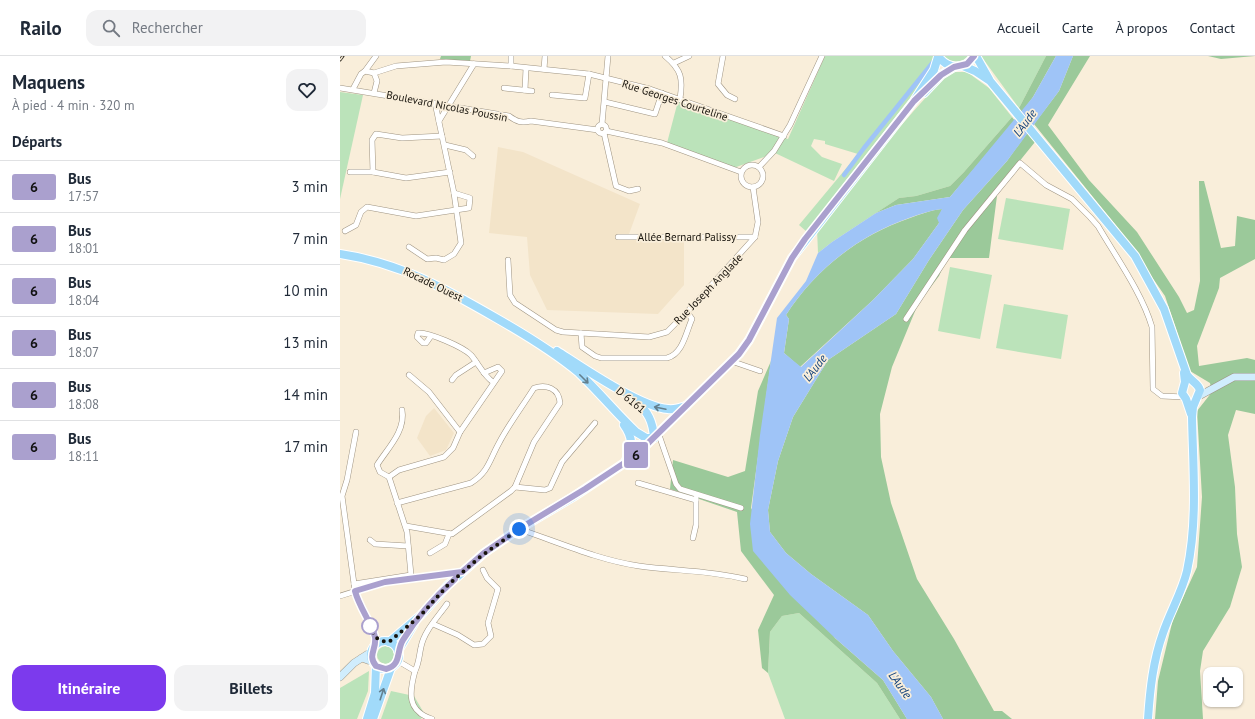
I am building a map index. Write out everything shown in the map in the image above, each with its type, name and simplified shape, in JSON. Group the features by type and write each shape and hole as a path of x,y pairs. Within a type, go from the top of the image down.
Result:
{"main road":[{"path":"938,56 945,64 959,66 975,71 990,81"},
{"name":"D 6161","path":"658,438 686,405 697,396 731,361 749,340 782,276 805,239 914,101 934,70 938,56"},
{"path":"959,66 975,56 990,81 1128,247 1152,284 1170,323 1182,362 1192,417 1195,504 1191,552 1184,582 1156,651 1148,719"},
{"name":"D 6161","path":"914,101 941,75 959,66"},
{"name":"Rocade Ouest","path":"340,254 384,263 425,278 519,331 544,343 635,398"},
{"name":"Rocade Ouest","path":"519,331 578,373 618,416 636,432 646,438 658,438"},
{"name":"D 6161","path":"613,385 647,412 658,438"},
{"path":"1186,390 1191,400 1198,394"},
{"path":"1186,390 1198,394"},
{"path":"1192,417 1198,394"},
{"name":"D 6161","path":"658,438 689,407 697,396"},
{"name":"D 6161","path":"635,398 650,405 667,409 686,405"},
{"name":"Rocade Ouest","path":"618,416 629,431 632,446 630,454 621,466"},
{"path":"367,719 375,693 375,664 373,649 386,642 421,615 462,572 480,557 519,529 621,466 658,438"},
{"path":"373,719 391,668 398,661 398,651 421,615"},
{"path":"386,642 395,645 398,651"},
{"path":"375,664 381,669 391,668"}],"street":[{"path":"353,90 358,77 365,71 376,56"},
{"path":"511,56 511,66"},
{"path":"544,69 545,56"},
{"path":"608,56 605,102 602,124 599,126 598,130 600,133 605,132 662,143 741,172"},
{"path":"666,56 674,63 683,82 680,99"},
{"path":"674,63 690,56"},
{"path":"723,56 718,84 727,95 735,99"},
{"path":"759,167 774,151 784,136 822,56"},
{"name":"Rue Georges Courteline","path":"374,74 396,66 446,62 511,66 588,74 662,93 784,136"},
{"path":"439,121 474,64"},
{"path":"524,90 526,68"},
{"path":"365,71 374,74 377,81 374,93"},
{"path":"552,95 585,98 588,74"},
{"name":"Boulevard Nicolas Poussin","path":"341,88 509,116 522,123 531,121 598,130"},
{"path":"504,88 532,91"},
{"path":"605,102 655,114 662,93"},
{"path":"409,247 427,259 448,259 459,248 461,243 454,193 435,103"},
{"path":"602,124 606,126 605,132 616,186 629,191 638,189"},
{"path":"373,172 372,140 376,134 402,138 442,136"},
{"path":"445,145 466,150 473,156"},
{"path":"906,319 965,230 1020,163 1046,185 1072,200 1098,226 1136,292 1150,320 1152,332 1153,389 1162,396 1171,395 1186,390"},
{"path":"741,172 749,165 759,167"},
{"path":"754,187 758,185 763,177 759,167"},
{"path":"350,172 373,172 406,178 450,172"},
{"path":"741,172 743,183 754,187"},
{"path":"754,187 758,222 755,237"},
{"path":"345,230 356,225 360,212 367,207 416,216 469,208 470,198 454,193"},
{"name":"Allée Bernard Palissy","path":"618,237 755,237"},
{"name":"Rue Joseph Anglade","path":"508,260 510,295 515,303 556,330 581,333 649,336 667,332 755,237"},
{"path":"581,333 582,347 595,356 602,358 667,358 673,356 680,349 692,319 687,312"},
{"path":"431,336 437,337 466,351 493,382"},
{"path":"731,361 760,371"},
{"path":"452,380 456,375 476,362"},
{"path":"389,477 399,470 444,457 453,448 460,432 502,371 498,367 484,373"},
{"path":"409,375 429,392 460,432"},
{"path":"1198,394 1234,376 1255,377"},
{"path":"397,503 471,483 481,477 487,469 498,445 534,388 540,386 554,389 560,397 560,403 534,442 515,487 461,529 449,534 406,526"},
{"path":"402,410 403,416 398,435 377,465 380,472 389,477 406,526 412,577"},
{"path":"515,487 545,490 550,488 562,462 595,423"},
{"path":"340,677 354,662 362,658 373,649 375,637 360,606 355,591 342,496 347,480 356,432"},
{"path":"658,438 676,484 680,489 696,498"},
{"path":"638,483 741,508"},
{"path":"693,538 696,525 696,498"},
{"path":"519,529 589,554 638,566 718,572 745,579"},
{"path":"430,553 445,544 449,534"},
{"path":"370,540 375,544 408,546"},
{"path":"433,624 458,634 474,645 483,644 491,636 488,623 498,589 487,578 483,570"},
{"path":"354,584 462,572"},
{"path":"340,596 385,582 412,577"},
{"path":"432,719 424,716 415,707 411,700 411,688 419,662 421,646 446,604"},
{"path":"375,637 386,642"},
{"path":"362,658 375,664"},
{"path":"398,661 415,671"}],"shaded area":[{"path":"498,147 523,152 640,204 629,234 684,233 684,285 658,314 547,310 530,275 527,237 489,233"},
{"path":"434,408 454,433 446,450 430,456 417,438 426,416"}],"green space":[{"path":"441,56 471,56 470,61 440,59"},
{"path":"825,56 935,56 931,74 807,232 799,225 858,154 825,144 825,141 814,139 811,146 822,157 842,164 834,181 775,153 728,170 667,143 678,101 788,139"},
{"path":"942,56 971,56 967,61 952,64"},
{"path":"981,56 1046,56 1019,108"},
{"path":"1046,56 1056,56 1033,97 1022,112 1019,108"},
{"path":"1073,56 1090,56 1048,125 1089,180 1137,232 1179,297 1187,313 1194,310 1200,281 1199,181 1204,181 1221,248 1235,246 1237,216 1255,220 1255,259 1220,278 1219,288 1197,346 1199,366 1247,358 1255,360 1255,414 1236,410 1228,435 1235,487 1237,534 1242,567 1230,607 1203,651 1200,671 1203,719 1155,719 1158,681 1173,619 1197,567 1202,497 1197,411 1212,392 1210,383 1190,371 1165,296 1118,228 1034,124 1059,91"},
{"path":"1208,56 1255,56 1221,59"},
{"path":"950,72 967,72 989,88 1012,117 950,186 916,196 899,198 832,242 818,253 817,229 898,129"},
{"path":"340,92 363,95 340,199"},
{"path":"1012,117 1015,121 950,197 896,205 876,213 899,198 916,196 950,186"},
{"path":"1027,133 1035,142 998,188 989,258 947,258 939,276 918,304 892,367 880,414 881,457 891,503 917,579 954,639 994,711 1002,711 1012,719 943,719 931,697 893,651 868,615 811,574 786,553 770,532 768,510 778,461 793,417 828,360 896,314 929,260 963,210 1007,161"},
{"path":"1006,198 1070,209 1063,250 998,239"},
{"path":"942,209 939,223 913,259 873,300 800,367 784,353 789,319 786,315 810,283 825,269 856,244 873,234 891,225 918,215"},
{"path":"950,267 992,275 980,339 938,331"},
{"path":"1004,304 1068,315 1061,359 996,348"},
{"path":"771,361 751,508 835,638 883,680 907,719 900,719 877,683 799,613 782,616 770,632 768,673 762,668 758,630 774,595 741,551 737,512 670,489 673,460 728,477 745,471 758,391"},
{"path":"799,613 877,683 900,719 785,719 768,673 770,632 782,616"},
{"path":"386,646 392,649 395,655 392,661 386,664 380,661 377,655 380,649"},
{"path":"369,671 368,691 357,719 340,719 340,688"},
{"path":"391,691 414,696 424,713 421,719 381,719"}],"water":[{"name":"L'Aude","path":"1056,56 1073,56 1059,91 1007,161 963,210 929,260 896,314 828,360 793,417 778,461 768,510 770,532 786,553 811,574 868,615 893,651 931,697 943,719 907,719 883,680 835,638 790,595 753,551 750,524 760,435 777,318 806,281 818,253 876,213 896,205 950,197 1033,97","holes":["942,209 937,218 939,223 913,259 873,300 801,367 784,353 789,319 786,315 810,283 824,269 856,244 891,225 921,214"]}],"waterway":[{"path":"844,175 934,61"}],"railway":[{"path":"340,60 343,56"}],"bus line":[{"name":"6","path":"455,579 421,615 403,641 398,651 398,661 395,665 386,669 381,669 376,666 371,658 371,652 375,646 375,637 356,598 355,591 385,582 462,572 484,553 519,529 573,497 635,456 739,354 749,340 774,290 802,243 914,101 941,75 954,67 967,64 974,56"}],"route":[{"path":"370,626 368,623 375,637 382,642 389,642 421,615 448,585 480,557 519,529"}]}
